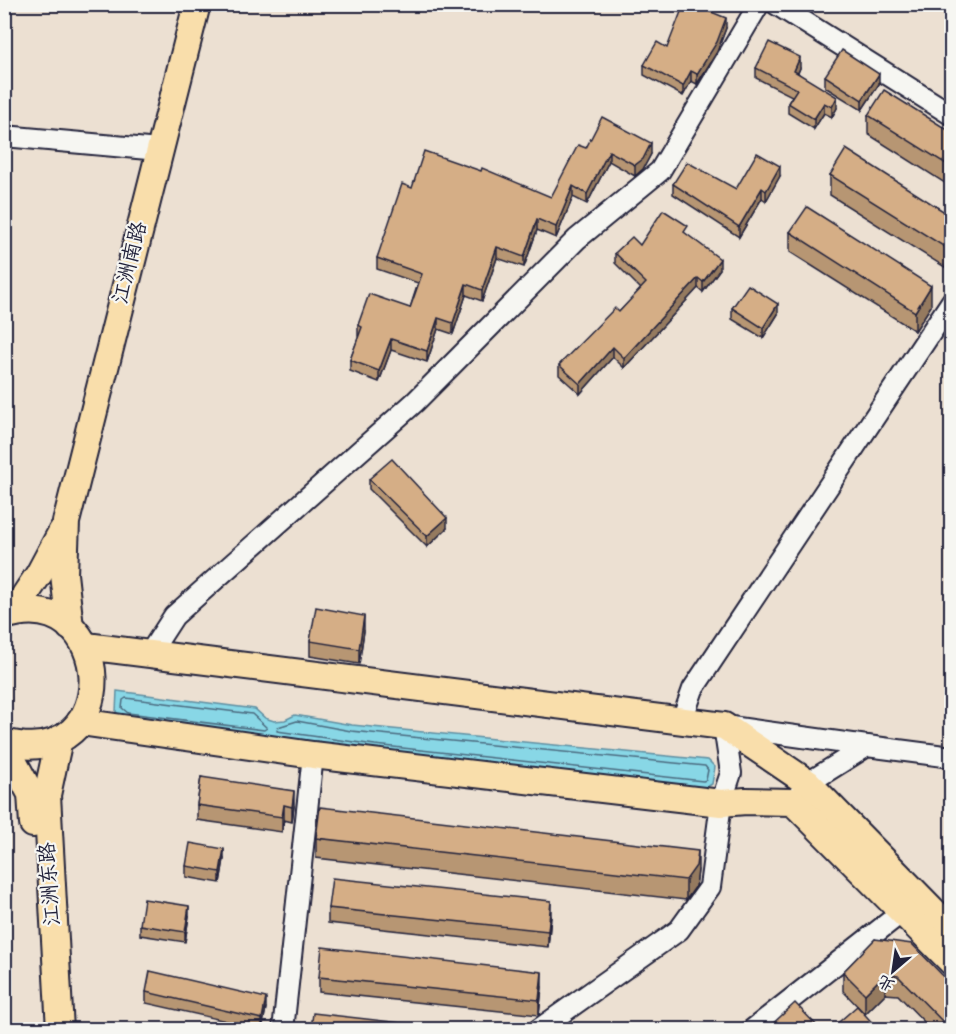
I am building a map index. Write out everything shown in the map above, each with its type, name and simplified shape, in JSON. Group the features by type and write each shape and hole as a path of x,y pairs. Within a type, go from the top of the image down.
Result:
{"main road":[{"name":"江洲南路","path":"66,522 197,4"},
{"path":"9,614 39,574 66,522"},
{"path":"4,743 31,747 59,739 80,722 90,704 95,684 94,670 78,636 64,574 66,522"},
{"path":"9,614 43,614 78,636 150,652 724,726 951,930"},
{"path":"80,722 313,755 721,803 801,793"},
{"name":"江洲东路","path":"59,739 47,795 60,1029"},
{"name":"江洲东路","path":"4,743 32,794 45,1029"},
{"path":"801,793 902,912 951,962"}],"street":[{"path":"150,652 174,616 415,402 578,239 660,171 759,4"},
{"path":"776,4 951,115"},
{"path":"4,136 159,150"},
{"path":"682,720 693,689 951,301"},
{"path":"538,1029 679,930 710,887 721,803 731,773 724,726 951,757"},
{"path":"801,793 867,746"},
{"path":"283,1029 313,755"},
{"path":"752,1029 902,912"}],"water":[{"path":"117,691 255,709 265,718 274,721 285,720 295,715 352,725 708,760 715,767 712,784 705,788 374,751 125,719 116,712"}],"building":[{"path":"684,4 692,4 726,18 717,42 697,74 691,71 683,86 644,65 657,42 667,48"},
{"path":"769,42 800,57 794,71 837,97 832,107 824,103 814,119 788,103 797,89 756,68"},
{"path":"842,50 879,74 862,100 825,76"},
{"path":"884,90 951,132 951,167 868,115"},
{"path":"602,117 651,143 643,159 635,165 609,151 587,194 573,186 556,227 537,219 524,257 497,247 482,290 466,284 453,323 438,318 427,351 391,339 379,371 350,360 362,327 358,325 369,294 410,308 422,274 377,258 402,184 412,188 424,151 481,171 482,168 551,197 578,145 586,148"},
{"path":"846,149 951,216 951,251 830,175"},
{"path":"757,153 780,166 766,191 762,188 739,227 673,184 687,162 736,189"},
{"path":"807,207 931,286 915,312 790,232"},
{"path":"663,210 688,226 684,232 720,259 703,282 698,278 624,358 613,347 580,384 559,365 615,308 619,312 646,283 615,253 632,237 640,245"},
{"path":"748,285 778,304 763,328 732,308"},
{"path":"4,287 8,287 4,301"},
{"path":"392,459 447,518 427,536 369,479"},
{"path":"316,607 364,616 359,649 310,641"},
{"path":"201,777 294,791 292,807 284,805 282,817 197,805"},
{"path":"320,807 698,851 696,866 686,880 316,838"},
{"path":"190,843 224,849 220,872 186,866"},
{"path":"332,878 551,901 548,931 328,908"},
{"path":"144,899 189,906 185,932 140,925"},
{"path":"875,939 912,944 951,984 951,1025 949,1028 898,976 885,974 865,994 843,972"},
{"path":"322,947 542,972 539,1000 319,977"},
{"path":"150,971 266,998 262,1019 146,992"},
{"path":"795,1003 820,1029 767,1029"},
{"path":"857,1006 878,1029 831,1029"},
{"path":"313,1013 454,1029 311,1029"}]}
